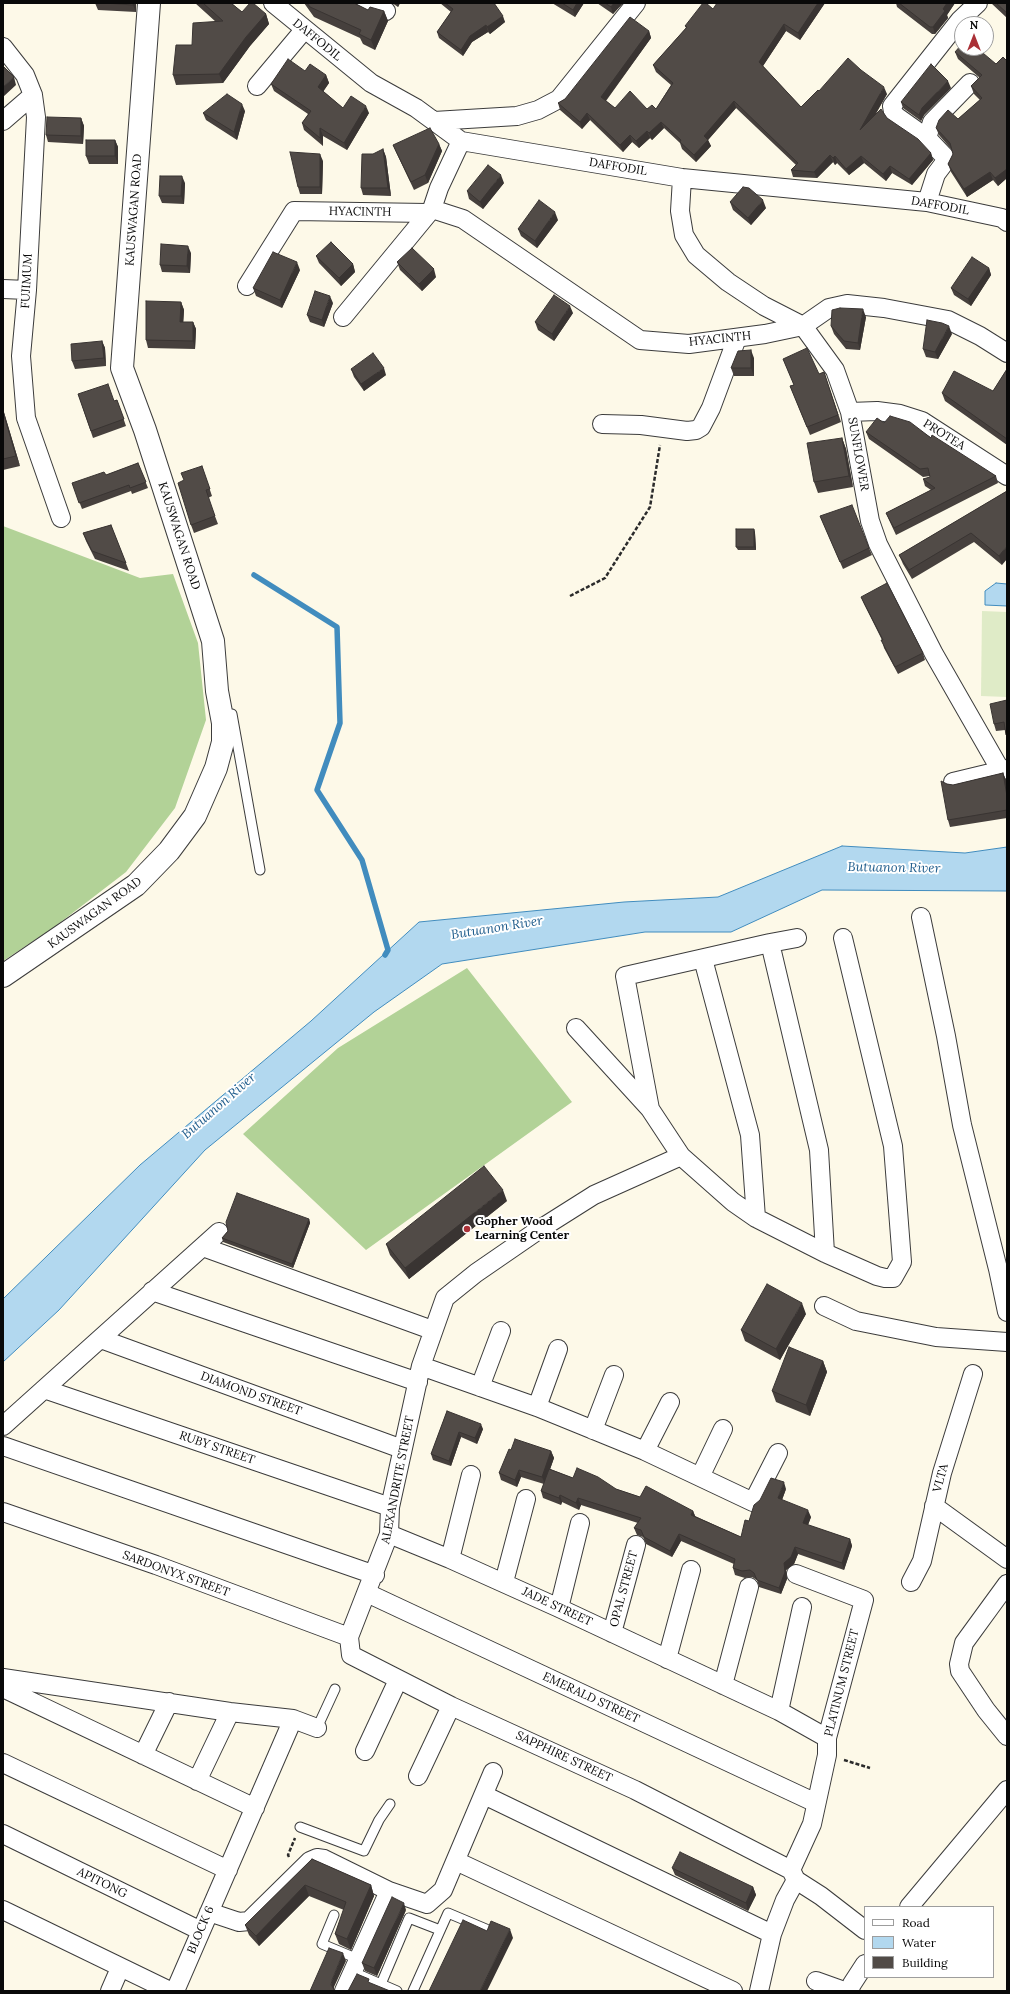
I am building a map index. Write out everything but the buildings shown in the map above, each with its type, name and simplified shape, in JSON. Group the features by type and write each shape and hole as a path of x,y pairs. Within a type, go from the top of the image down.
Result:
{"street":[{"name":"KAUSWAGAN ROAD","path":"3,976 136,885 169,851 195,816 216,768 223,742 223,723 217,691 213,642 145,430 122,368 149,3"},
{"name":"DAFFODIL","path":"273,3 304,30 371,83 416,108 461,141 682,178 927,202 1006,217"},
{"path":"366,3 386,11"},
{"path":"434,121 517,116 538,110 559,99 636,3"},
{"path":"927,202 936,174 945,162 945,157 927,138 916,133 896,116 893,112 892,106 960,20 978,3"},
{"path":"257,86 304,30"},
{"name":"FUJIMUM","path":"3,47 25,75 34,95 36,137 27,290 21,356 26,418 61,518"},
{"path":"927,138 932,122 970,83"},
{"path":"3,121 34,95"},
{"path":"343,317 429,211 461,141"},
{"name":"SUNFLOWER","path":"682,178 680,211 684,235 696,254 728,282 764,306 803,326 834,370 850,412 870,521 878,544 934,654 1004,770 953,782"},
{"name":"HYACINTH","path":"247,286 294,211 429,211 464,219 640,340 689,344 737,338 803,326 829,308 847,304 884,308 948,320 980,336 1007,353"},
{"path":"3,289 27,290"},
{"path":"602,424 641,425 686,431 696,430 702,427 711,408 737,338"},
{"name":"PROTEA","path":"850,412 877,411 900,414 922,421 1007,476"},
{"path":"921,917 946,1036 962,1125 998,1268 1007,1312"},
{"path":"650,1109 625,976 797,938"},
{"path":"576,1028 650,1109 681,1156 733,1202 756,1218 825,1253 885,1278 893,1278 902,1262 893,1146 843,938"},
{"path":"770,943 819,1150 825,1253"},
{"path":"703,959 750,1135 756,1218"},
{"name":"ALEXANDRITE STREET","path":"349,1637 375,1575 389,1534 390,1507 402,1449 432,1330 445,1298 476,1273 524,1239 594,1195 681,1156"},
{"path":"3,1426 219,1232"},
{"path":"203,1247 432,1330"},
{"path":"152,1291 420,1374 480,1387 537,1407 645,1451 753,1502 778,1453"},
{"path":"824,1306 856,1321 936,1337 1007,1342"},
{"path":"480,1387 501,1331"},
{"name":"DIAMOND STREET","path":"101,1339 402,1449"},
{"path":"537,1407 558,1349"},
{"name":"VLTA","path":"911,1582 922,1561 942,1473 974,1374"},
{"path":"593,1430 614,1375"},
{"name":"RUBY STREET","path":"44,1389 390,1507"},
{"path":"645,1451 670,1402"},
{"path":"700,1477 723,1429"},
{"path":"3,1446 375,1575"},
{"path":"450,1559 471,1476"},
{"path":"504,1582 526,1499"},
{"path":"934,1506 1007,1559"},
{"name":"SARDONYX STREET","path":"3,1512 349,1637"},
{"path":"559,1608 580,1523"},
{"name":"JADE STREET","path":"389,1534 504,1582 779,1711 827,1746"},
{"name":"OPAL STREET","path":"612,1633 636,1545"},
{"path":"668,1659 691,1570"},
{"name":"PLATINUM STREET","path":"759,1991 772,1934 812,1824 827,1746 864,1600 796,1574"},
{"path":"1007,1584 964,1643 958,1664 960,1671 986,1710 1007,1736"},
{"path":"723,1685 749,1586"},
{"name":"EMERALD STREET","path":"367,1593 816,1803"},
{"path":"779,1711 802,1607"},
{"name":"SAPPHIRE STREET","path":"349,1637 351,1655 451,1706 635,1790 794,1875 864,1929"},
{"path":"3,1678 230,1712 293,1719 317,1728"},
{"path":"365,1750 398,1680"},
{"path":"3,1688 255,1808"},
{"path":"143,1755 169,1702"},
{"path":"418,1776 451,1706"},
{"path":"197,1781 230,1712"},
{"name":"BLOCK 6","path":"175,1991 293,1719"},
{"path":"3,1763 228,1870"},
{"path":"209,1912 239,1922 249,1921 310,1861 317,1858 324,1859 389,1891 427,1904 443,1890 493,1772"},
{"path":"910,1906 1007,1790"},
{"path":"484,1795 772,1934"},
{"name":"APITONG","path":"3,1834 201,1931"},
{"path":"456,1861 733,1991"},
{"path":"344,1991 389,1891"},
{"path":"3,1910 170,1991"},
{"path":"849,1991 864,1966"},
{"path":"110,1991 120,1968"},
{"path":"816,1981 844,1991"}],"lane":[{"path":"217,691 232,714 260,870"},
{"path":"317,1728 335,1689"},
{"path":"300,1827 364,1852 379,1820 390,1804"},
{"path":"413,1991 448,1913 486,1929"},
{"path":"334,1915 322,1944 355,1965 380,1984 397,1991"},
{"path":"380,1984 409,1918 440,1930"}],"path":[{"path":"570,596 605,578 650,507 663,428"},
{"path":"827,1746 870,1768"}],"green space":[{"path":"3,526 140,578 173,574 198,643 206,720 175,808 126,872 53,928 3,961"},
{"path":"982,611 1007,612 1007,697 981,696"},
{"path":"467,968 572,1102 366,1250 243,1134 338,1048"}],"water":[{"path":"996,583 1007,584 1007,606 985,605 985,591"},
{"name":"Butuanon River","path":"842,846 965,853 1007,847 1007,891 822,890 731,932 645,932 442,964 374,1012 205,1150 59,1310 3,1362 3,1299 140,1165 311,1021 419,922 624,902 718,897"}],"waterway":[{"path":"254,575 337,627 340,723 317,790 362,860 388,950 385,955"}],"place":[{"name":"Gopher Wood Learning Center","path":"467,1229"}]}
